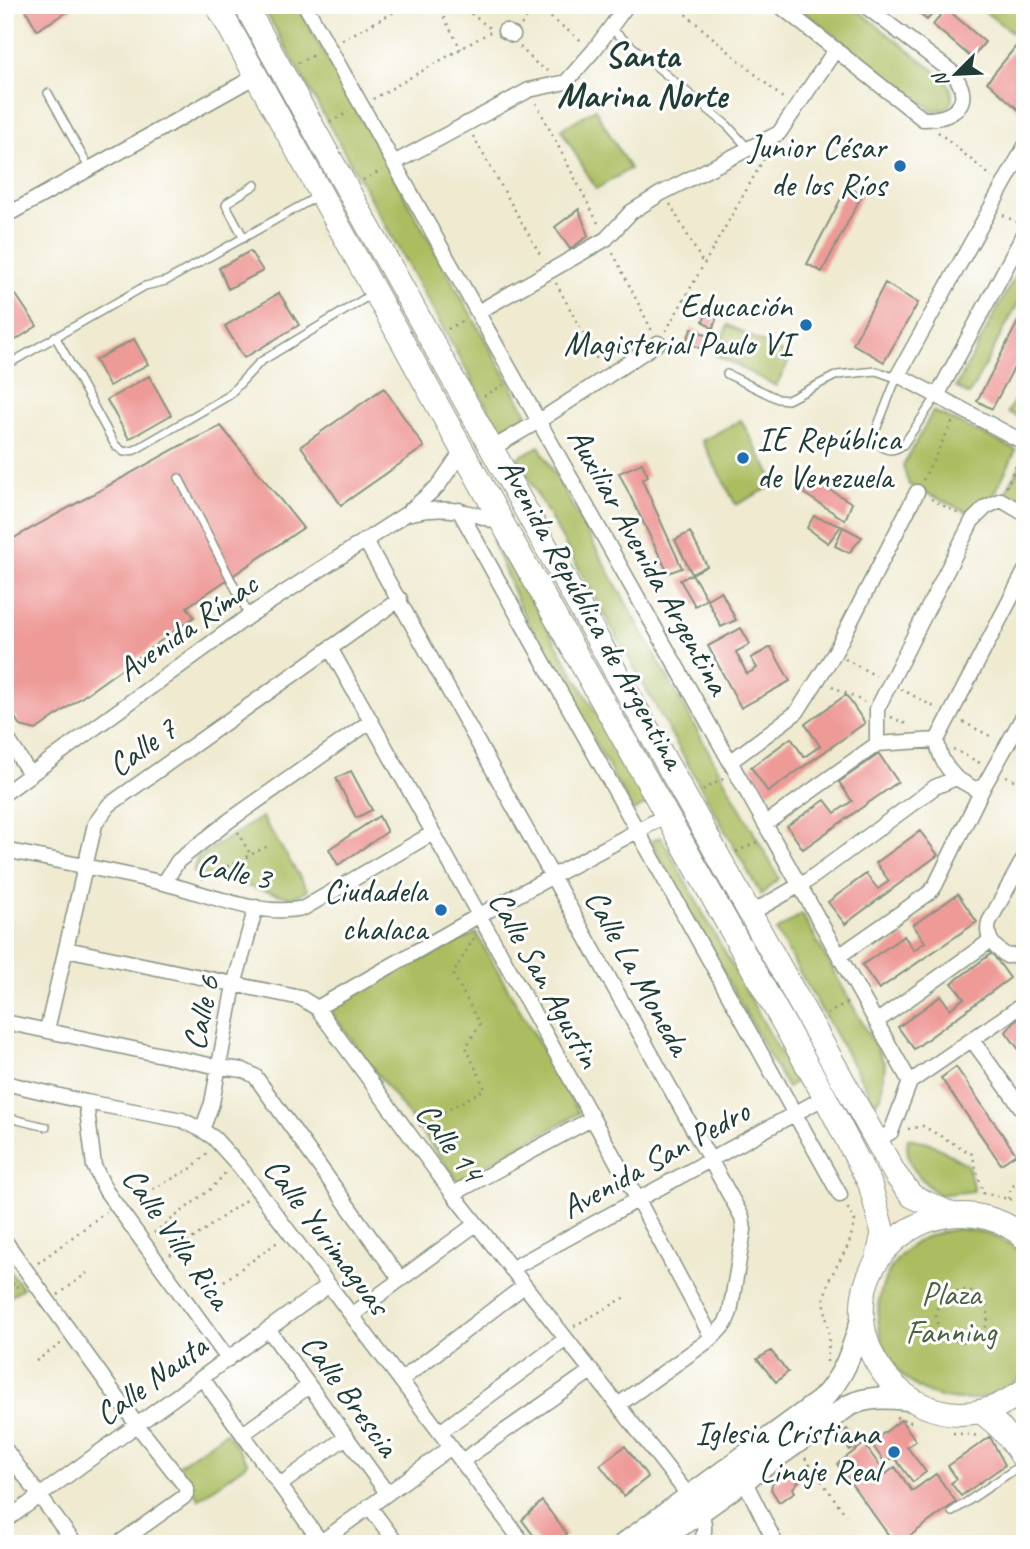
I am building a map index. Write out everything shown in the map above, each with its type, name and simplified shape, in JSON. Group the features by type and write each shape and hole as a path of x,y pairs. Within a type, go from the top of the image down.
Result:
{"main road":[{"name":"Avenida República de Argentina","path":"217,5 504,526 825,1097 870,1184 883,1233 877,1261"},
{"name":"Avenida República de Argentina","path":"245,5 811,1022 883,1136 895,1174 912,1196 953,1214"},
{"path":"1018,1229 989,1218 953,1214 910,1228 891,1242 877,1261 868,1279 862,1318 867,1343 877,1366 893,1385 912,1400 934,1410 981,1412 1005,1404 1025,1390"},
{"path":"659,1543 694,1504 820,1401 839,1379 846,1366 862,1318"},
{"path":"624,1544 694,1504 744,1480 858,1401 889,1398 912,1400"},
{"path":"981,1412 999,1424 1025,1462"}],"street":[{"name":"Auxiliar Avenida Argentina","path":"305,5 910,1082"},
{"path":"394,163 530,90 566,82 627,5"},
{"path":"779,5 923,119 945,117 953,113 960,104 962,94 960,83 952,72 864,5"},
{"path":"478,312 606,239 631,212 663,192 779,133 836,49"},
{"path":"5,216 256,76"},
{"path":"1025,146 897,377 1025,444"},
{"path":"937,396 1025,230"},
{"path":"491,449 539,421 657,343"},
{"name":"Avenida Rímac","path":"5,793 250,615 406,514 438,486 463,450"},
{"path":"730,762 797,712 834,654 918,492"},
{"path":"877,744 877,709 972,521 986,507 1001,500 1025,513"},
{"name":"Avenida Rímac","path":"406,514 424,510 459,510 504,526"},
{"path":"459,510 797,1113 840,1195"},
{"name":"Calle La Moneda","path":"365,540 742,1217 744,1230 730,1312 725,1324 712,1338 618,1405"},
{"path":"984,786 975,789 956,778 944,765 938,753 937,740 1025,571"},
{"name":"Calle 7","path":"47,1030 94,824 109,805 400,599"},
{"name":"Calle San Agustin","path":"330,648 712,1338"},
{"path":"839,956 929,893 935,886 984,786 1025,713"},
{"path":"164,883 178,860 371,721"},
{"path":"5,735 30,774"},
{"path":"768,829 877,744 937,740"},
{"path":"751,913 799,885 935,787 956,778"},
{"path":"66,949 300,998 317,1008 667,815"},
{"name":"Calle 3","path":"5,850 164,883 256,907 291,911 304,908 433,833"},
{"path":"1025,856 989,922 987,932 990,941 1007,956 1025,955"},
{"name":"Calle 6","path":"202,1129 212,1103 234,985 256,907"},
{"path":"876,1022 990,941"},
{"path":"883,1136 910,1082 1025,1003"},
{"name":"Calle 14","path":"317,1008 453,1194 694,1504"},
{"path":"5,1022 243,1070 255,1076 400,1279"},
{"path":"972,1040 1025,1113"},
{"name":"Calle Yurimaguas","path":"5,1083 182,1120 202,1129 216,1141 259,1191 524,1544"},
{"name":"Avenida San Pedro","path":"512,1269 825,1097"},
{"name":"Calle Villa Rica","path":"86,1102 94,1166 116,1205 228,1359"},
{"path":"453,1194 591,1119"},
{"path":"352,1315 476,1224"},
{"path":"5,1241 24,1277 49,1302 137,1425 185,1486 187,1492 184,1497 118,1544"},
{"name":"Calle Nauta","path":"5,1521 329,1285"},
{"path":"401,1380 524,1286"},
{"name":"Calle Brescia","path":"268,1329 387,1493"},
{"path":"440,1432 564,1336"},
{"path":"462,1461 591,1371"},
{"path":"202,1377 321,1542 451,1447"},
{"path":"243,1434 309,1386"},
{"path":"280,1485 346,1437"},
{"path":"5,1449 75,1544"},
{"path":"744,1480 776,1544"},
{"path":"694,1504 705,1522 701,1544"},
{"name":"Calle Brescia","path":"369,1506 397,1544"}],"lane":[{"path":"610,28 728,126 748,148"},
{"path":"48,93 89,169"},
{"path":"244,238 226,205 255,186"},
{"path":"5,366 145,286 166,281 321,194"},
{"path":"55,336 116,445 124,452 135,450 228,396 260,362 375,292"},
{"path":"727,374 778,399 788,400 837,375 876,371 897,377 874,435 878,444 887,450 896,450 903,444 937,396"},
{"path":"179,478 250,615"},
{"path":"5,1116 46,1127"},
{"path":"952,1512 1025,1462"}],"path":[{"path":"389,5 393,12"},
{"path":"282,71 407,5"},
{"path":"437,5 461,49"},
{"path":"315,131 494,31 460,5"},
{"path":"675,5 796,109"},
{"path":"566,82 522,51 509,33 536,6 594,50"},
{"path":"530,90 657,343"},
{"path":"923,119 1003,185"},
{"path":"466,124 606,377"},
{"path":"657,343 779,133"},
{"path":"347,188 394,163"},
{"path":"663,192 704,265"},
{"path":"990,208 1025,230"},
{"path":"430,339 478,312"},
{"path":"467,405 515,379"},
{"path":"959,408 918,492 972,521"},
{"path":"1001,500 1025,444"},
{"path":"834,654 1007,745"},
{"path":"687,799 728,776 730,762"},
{"path":"230,820 250,854"},
{"path":"721,860 768,829"},
{"path":"183,889 270,845"},
{"path":"407,1133 485,1089 466,1047 480,1024 453,974 480,920"},
{"path":"811,1022 861,995"},
{"path":"883,1136 923,1126 972,1154 983,1193 1025,1203"},
{"path":"153,1189 192,1168 216,1141"},
{"path":"143,1242 213,1187 236,1162"},
{"path":"1009,1199 1012,1187 1025,1178"},
{"path":"159,1264 259,1191"},
{"path":"839,1379 827,1362 829,1340 824,1298 837,1262 849,1244 855,1220 840,1195"},
{"path":"5,1296 24,1277 116,1205"},
{"path":"224,1281 290,1233"},
{"path":"49,1302 87,1273"},
{"path":"961,1290 970,1291 984,1302 988,1319 980,1335 965,1342 957,1341 943,1333 938,1325 937,1309 946,1296 961,1290"},
{"path":"564,1336 626,1297"},
{"path":"36,1361 73,1335"},
{"path":"794,1443 846,1515"}],"green space":[{"path":"262,5 297,5 527,414 500,430"},
{"path":"795,5 851,5 944,78 951,90 949,105 940,110 932,110"},
{"path":"976,5 1025,5 1025,34 1021,39"},
{"path":"595,109 630,169 596,189 561,129"},
{"path":"1025,257 1025,290 969,395 956,387"},
{"path":"728,325 791,357 776,386 714,354"},
{"path":"1025,380 1025,421 1008,412"},
{"path":"933,411 1016,450 994,495 981,502 971,514 909,485 903,466"},
{"path":"741,420 776,484 736,505 702,441"},
{"path":"539,446 779,878 761,895 517,458"},
{"path":"1025,457 1025,507 1004,495"},
{"path":"496,539 648,803 633,811 520,607 492,541"},
{"path":"262,817 308,890 292,898 193,872 197,858"},
{"path":"661,837 796,1081 787,1088 651,841"},
{"path":"802,914 885,1064 881,1097 875,1103 776,931"},
{"path":"476,933 579,1113 458,1181 327,1007"},
{"path":"908,1138 928,1142 968,1165 974,1191 938,1195 914,1170 908,1156"},
{"name":"Plaza Fanning","path":"957,1229 994,1236 1010,1244 1025,1257 1025,1373 997,1393 972,1400 934,1395 911,1383 894,1364 882,1341 878,1316 881,1290 892,1266 917,1242 933,1234"},
{"path":"5,1265 23,1288 5,1300"},
{"path":"226,1432 248,1463 199,1499 176,1467"}],"building":[{"path":"23,5 69,5 72,9 37,30"},
{"path":"909,5 940,5 927,20"},
{"path":"946,8 985,42 972,58 933,25"},
{"path":"1025,35 1025,108 1022,113 987,82"},
{"path":"847,187 862,195 822,272 807,264"},
{"path":"579,209 588,236 570,249 555,227"},
{"path":"250,251 263,271 228,289 219,268"},
{"path":"885,283 918,303 884,362 853,344"},
{"path":"279,293 299,325 244,358 225,326"},
{"path":"16,295 37,326 5,347 5,302"},
{"path":"1025,308 1025,347 992,409 977,401"},
{"path":"707,312 717,316 713,329 703,321"},
{"path":"692,328 708,336 701,349 686,341"},
{"path":"134,339 148,364 109,386 95,360"},
{"path":"149,376 171,415 129,439 107,400"},
{"path":"384,388 424,447 341,505 301,446"},
{"path":"221,426 303,528 187,607 194,617 36,730 20,726 5,701 5,543"},
{"path":"642,463 648,476 642,480 682,568 668,573 619,473"},
{"path":"810,478 852,503 845,520 803,493"},
{"path":"814,516 841,526 828,543 807,528"},
{"path":"843,527 862,537 849,553 835,546"},
{"path":"690,532 707,566 692,574 675,540"},
{"path":"692,574 707,599 695,606 680,580"},
{"path":"721,591 736,620 721,627 707,599"},
{"path":"741,628 750,644 736,652 747,674 757,668 751,658 771,647 790,681 741,708 708,646"},
{"path":"846,695 865,723 768,792 751,767 791,738 804,757 820,746 805,724"},
{"path":"879,754 898,782 803,849 787,826 825,800 835,813 852,801 839,782"},
{"path":"351,771 372,810 356,818 336,778"},
{"path":"379,816 387,832 338,865 329,849"},
{"path":"920,831 938,855 845,924 828,902 866,874 878,889 889,881 876,863"},
{"path":"958,894 977,922 879,989 862,965 904,936 914,950 925,942 913,925"},
{"path":"992,953 1010,978 914,1049 898,1027 941,996 950,1009 964,998 952,983"},
{"path":"1017,1018 1025,1029 1025,1058 1006,1032"},
{"path":"956,1067 1016,1154 1001,1164 941,1078"},
{"path":"771,1351 788,1372 776,1382 757,1359"},
{"name":"Iglesia Cristiana Linaje Real","path":"901,1420 916,1441 907,1447 926,1472 913,1482 894,1457 885,1463 871,1443"},
{"path":"847,1429 858,1443 850,1450 839,1436"},
{"path":"990,1437 1005,1465 961,1496 951,1483 957,1479 948,1466"},
{"path":"864,1444 886,1474 895,1467 912,1491 936,1474 956,1502 899,1544 895,1544 837,1464"},
{"path":"625,1446 648,1477 624,1496 600,1465"},
{"path":"793,1470 800,1480 793,1488 795,1492 779,1502 771,1489 772,1484"},
{"path":"542,1501 567,1534 553,1544 540,1544 522,1520"}],"place":[{"name":"Junior César de los Ríos","path":"900,166"},
{"name":"Educación Magisterial Paulo VI","path":"806,325"},
{"name":"IE República de Venezuela","path":"743,458"},
{"name":"Ciudadela chalaca","path":"441,910"},
{"name":"Iglesia Cristiana Linaje Real","path":"894,1452"}],"district":[{"name":"Santa Marina Norte","path":"642,75"}]}
